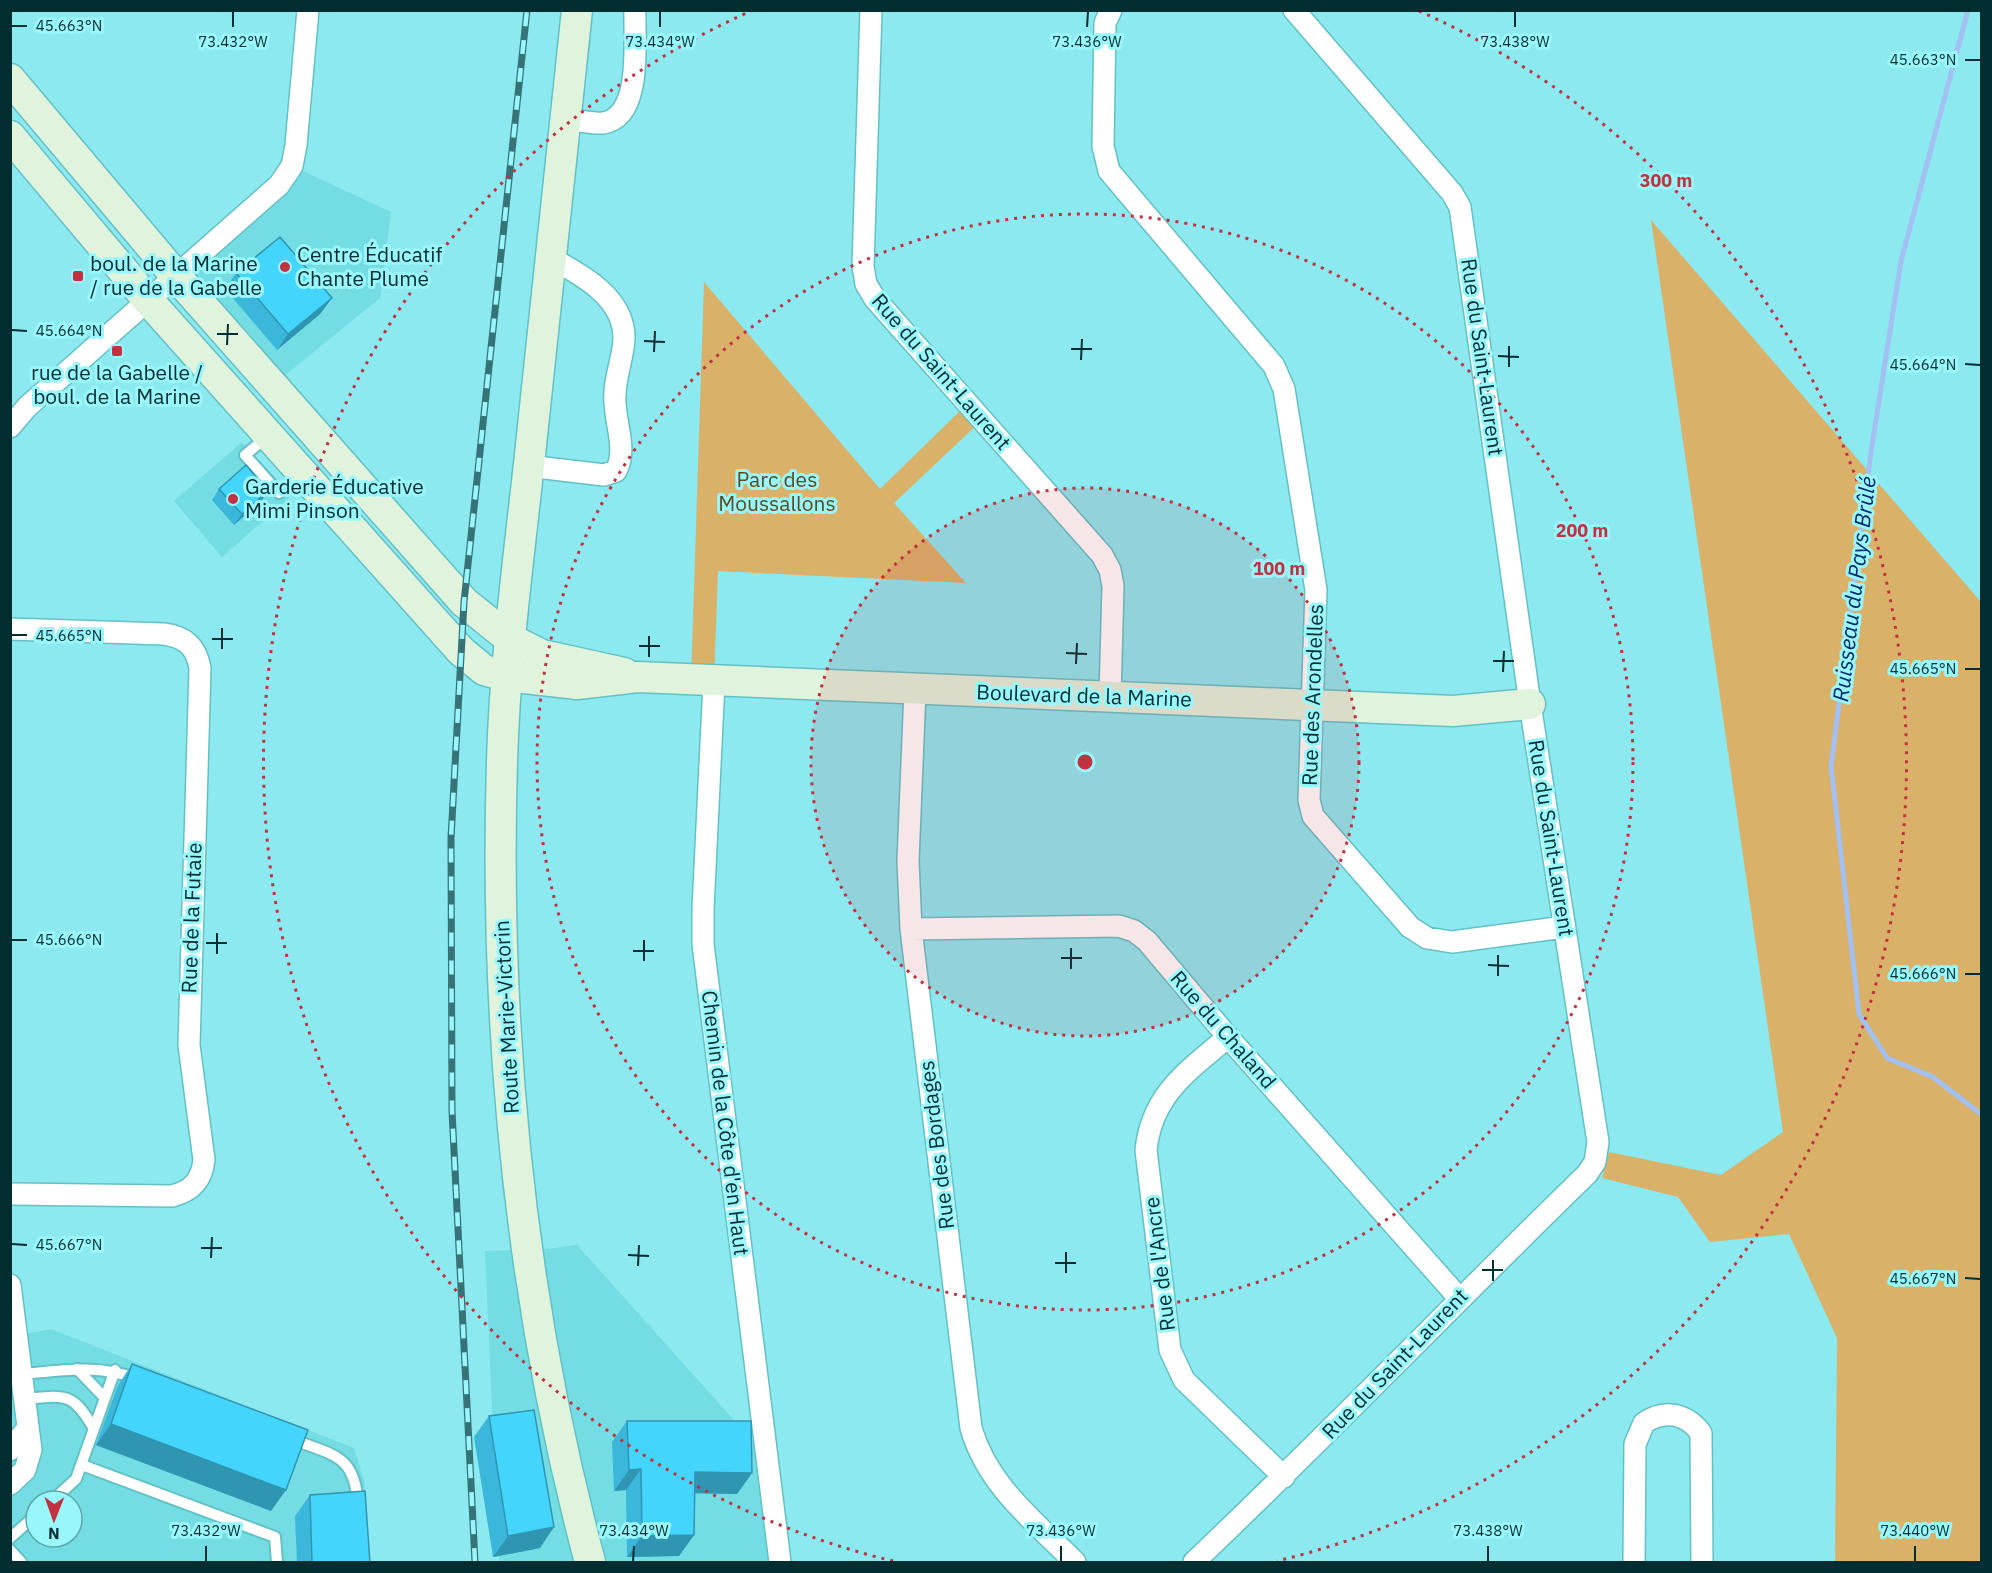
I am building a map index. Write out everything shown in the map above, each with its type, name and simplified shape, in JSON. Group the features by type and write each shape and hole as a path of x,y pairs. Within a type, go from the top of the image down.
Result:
{"street":[{"path":"10,427 27,407 279,185 292,166 308,10"},
{"name":"Route Marie-Victorin","path":"577,10 506,676 502,761 501,934 513,1141 528,1262 565,1457 590,1563"},
{"path":"565,119 603,123 618,117 626,108 632,94 635,10"},
{"name":"Rue du Saint-Laurent","path":"871,10 863,266 866,284 875,299 1102,555 1110,570 1113,586 1110,698"},
{"name":"Rue des Arondelles","path":"1111,10 1105,23 1102,146 1109,171 1274,366 1284,389 1316,590 1309,800 1313,816 1410,927 1427,938 1452,942 1564,927"},
{"name":"Rue du Saint-Laurent","path":"1194,1563 1284,1477 1459,1298 1587,1174 1595,1162 1598,1142 1530,704 1460,207 1452,193 1294,10"},
{"name":"Boulevard de la Marine","path":"10,79 176,276 464,602 510,639 542,655 593,664 638,677"},
{"name":"Boulevard de la Marine","path":"10,136 148,300 302,474 460,651 484,670 506,676 577,684 638,677 714,682 1453,711 1530,704"},
{"path":"528,465 604,475 616,471 621,460 614,402 624,339 622,318 613,304 581,274 550,258"},
{"path":"268,435 295,412"},
{"name":"Rue de la Futaie","path":"10,629 173,635 190,644 198,659 189,1045 204,1160 201,1177 195,1184 182,1194 172,1196 10,1194"},
{"name":"Chemin de la Côte d'en Haut","path":"714,682 702,909 703,944 780,1563"},
{"name":"Rue des Bordages","path":"915,690 908,861 911,929 971,1428 986,1467 1002,1489 1075,1563"},
{"name":"Rue du Chaland","path":"911,929 1119,926 1134,931 1147,941 1227,1037 1459,1298"},
{"name":"Rue de l'Ancre","path":"1227,1037 1170,1088 1157,1107 1148,1128 1146,1150 1170,1350 1184,1380 1284,1477"},
{"path":"10,1285 31,1450 28,1465 10,1484"},
{"path":"1634,1563 1635,1444 1644,1423 1663,1414 1685,1418 1701,1433 1703,1446 1702,1563"},
{"path":"10,1450 27,1429"}],"lane":[{"path":"77,1369 105,1398"},
{"path":"23,1374 77,1369 115,1370 148,1383"},
{"path":"65,1489 76,1479 82,1465 115,1370"},
{"path":"25,1399 58,1396 71,1398 83,1410 94,1429"},
{"path":"281,1435 337,1457 350,1468 357,1483 358,1517"},
{"path":"82,1465 275,1537 277,1563"},
{"path":"10,1538 24,1526"},
{"path":"10,1550 21,1563"}],"shaded area":[{"name":"Centre Éducatif Chante Plume","path":"292,166 391,212 380,298 272,386 176,276"},
{"name":"Garderie Éducative Mimi Pinson","path":"242,442 292,496 222,557 174,501"},
{"path":"577,1245 759,1448 773,1562 499,1562 485,1251 547,1249"},
{"path":"51,1329 354,1448 364,1480 370,1562 11,1562 10,1337"}],"green space":[{"path":"1651,220 1981,602 1981,1562 1835,1562 1837,1338 1789,1234 1710,1242 1678,1197 1602,1178 1609,1152 1721,1175 1783,1132"},
{"name":"Parc des Moussallons","path":"704,282 880,489 967,404 982,420 894,503 966,583 718,571 714,682 691,680"}],"building":[{"path":"280,237 332,298 288,334 236,273"},
{"path":"246,465 268,491 242,514 219,489"},
{"path":"132,1364 308,1430 286,1490 111,1424"},
{"path":"534,1410 554,1527 508,1536 489,1416"},
{"path":"627,1421 751,1421 752,1473 695,1472 694,1535 642,1536 641,1469 629,1470"},
{"path":"365,1491 370,1563 312,1563 310,1495"}],"waterway":[{"name":"Ruisseau du Pays Brûlé","path":"1968,10 1901,261 1871,452 1831,766 1859,1014 1887,1058 1933,1077 1982,1115"}],"railway":[{"path":"475,1562 452,1111 451,838 464,602 527,10"}],"place":[{"name":"Centre Éducatif Chante Plume","path":"285,267"},
{"name":"boul. de la Marine / rue de la Gabelle","path":"78,276"},
{"name":"rue de la Gabelle / boul. de la Marine","path":"117,351"},
{"name":"Garderie Éducative Mimi Pinson","path":"233,499"}]}
